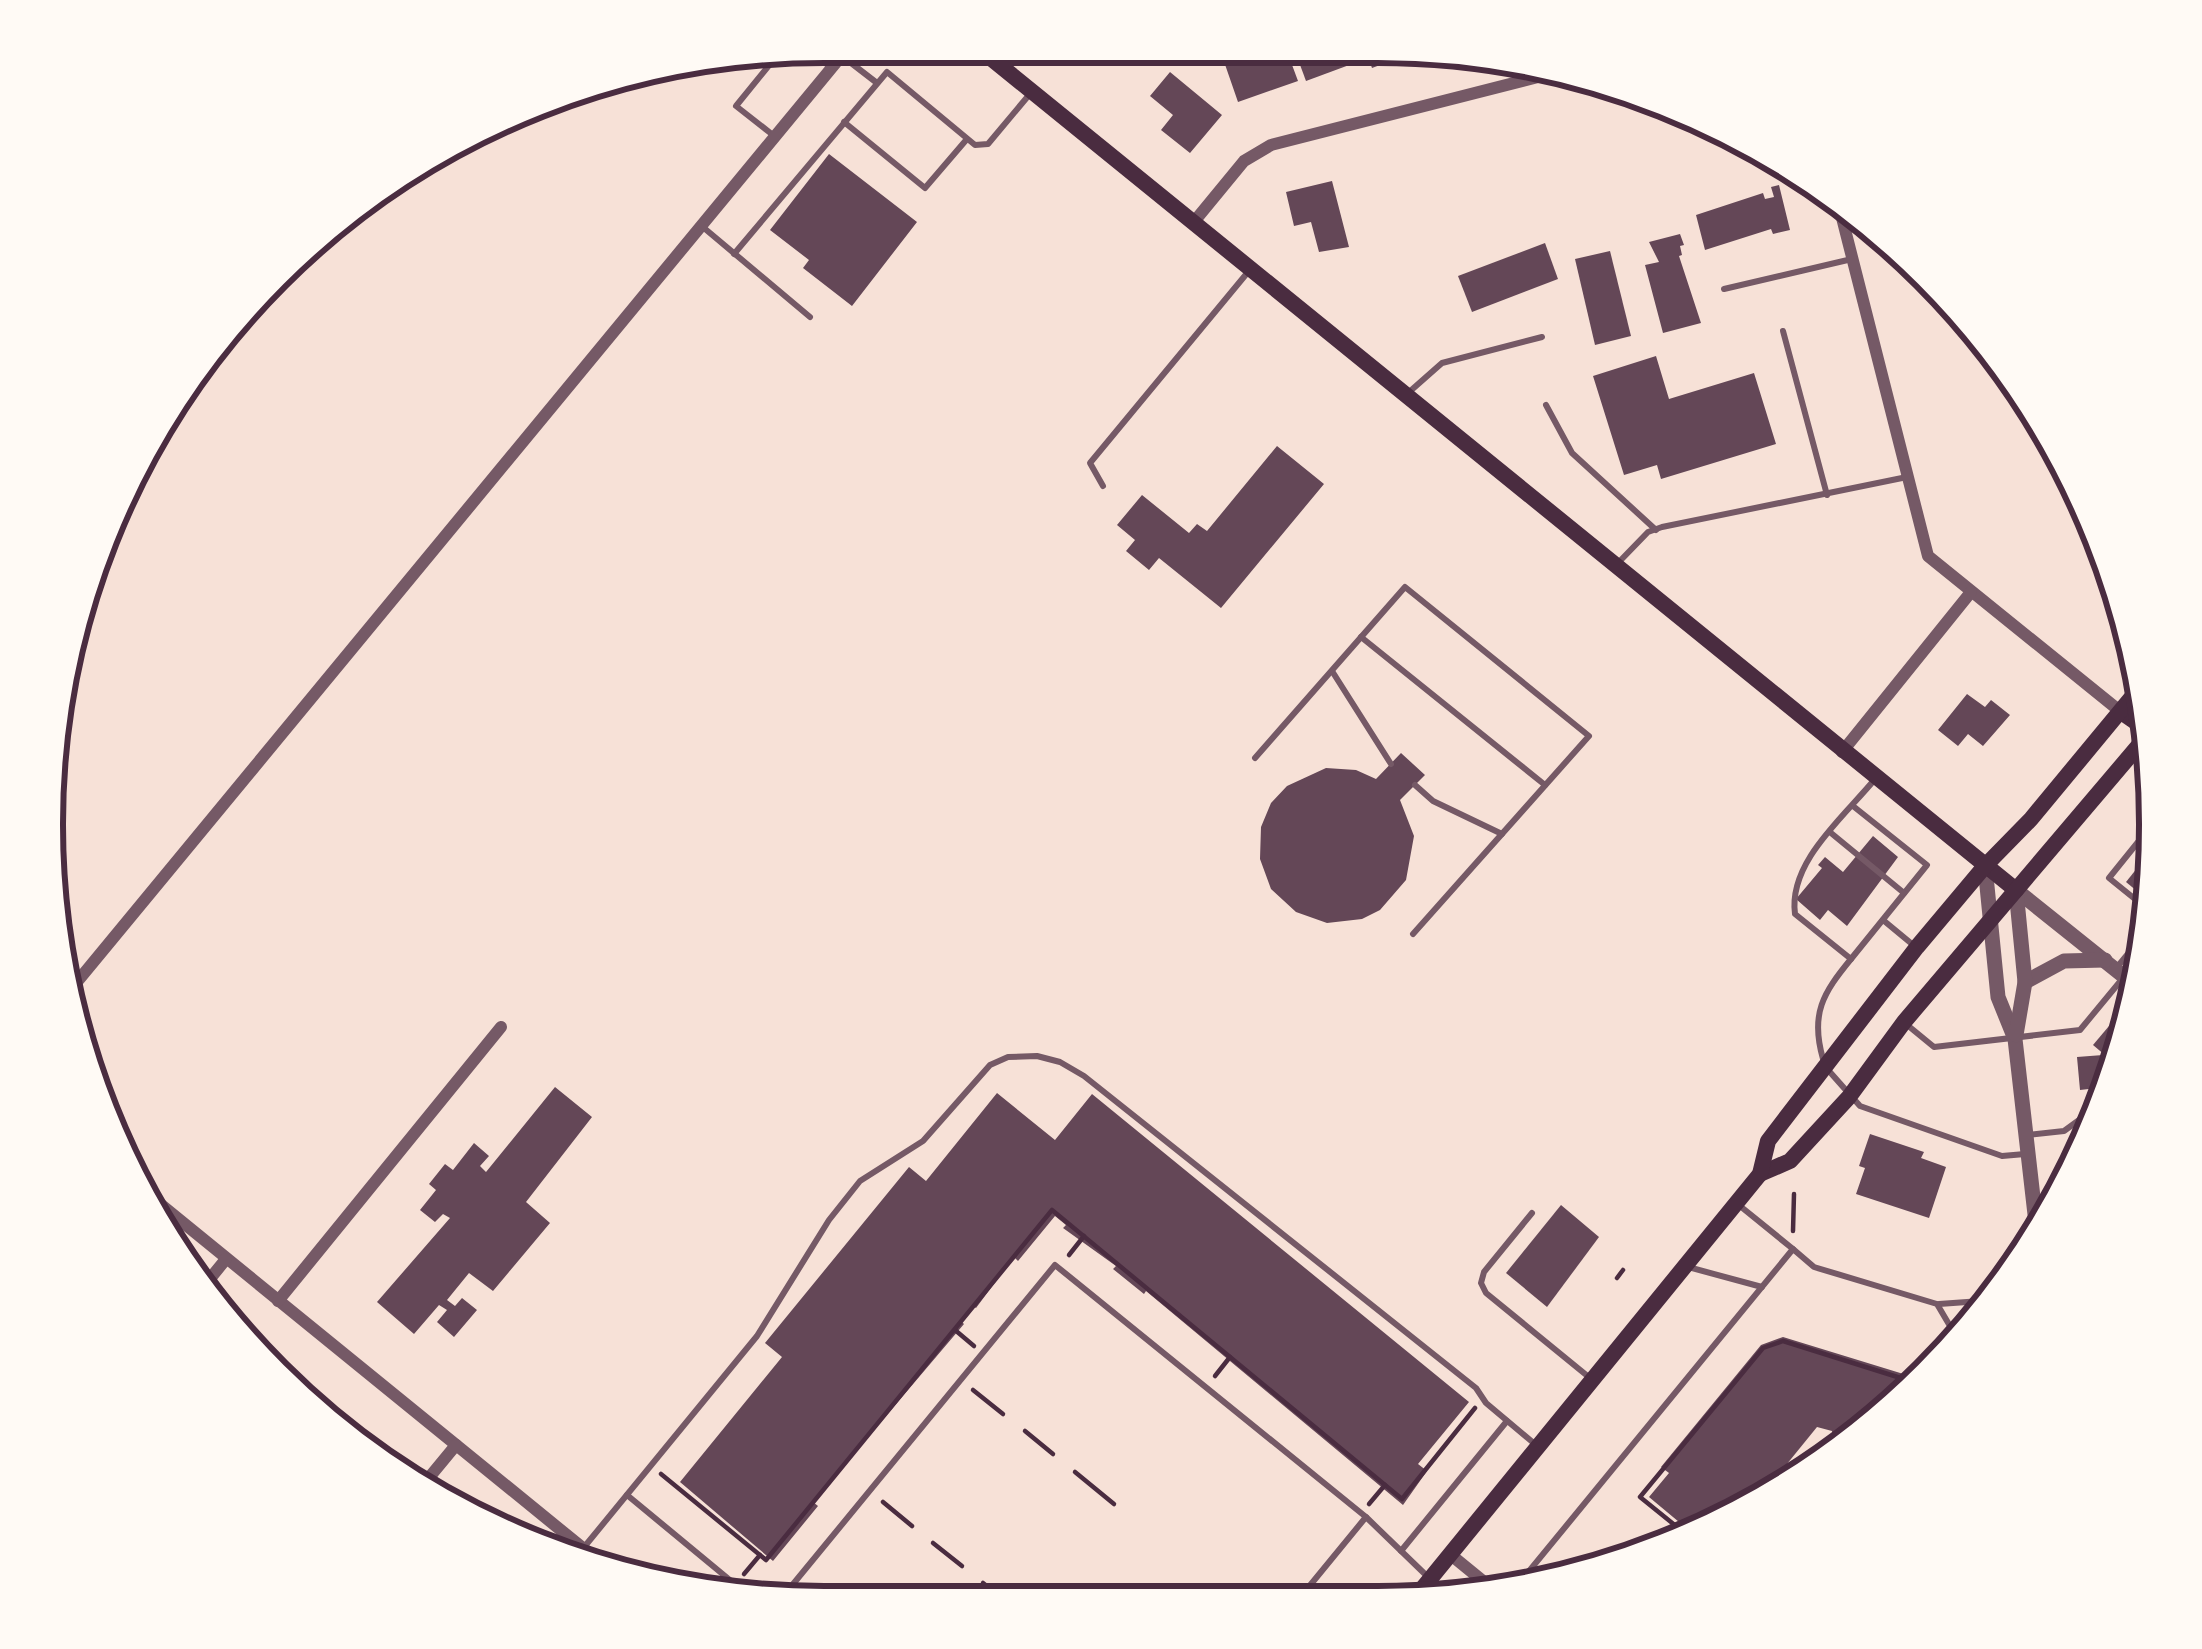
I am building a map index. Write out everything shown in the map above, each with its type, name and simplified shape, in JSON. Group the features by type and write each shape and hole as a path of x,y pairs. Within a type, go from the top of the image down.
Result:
{"main road":[{"path":"1001,63 2016,890"},
{"path":"1426,1584 1760,1174 1768,1142 1917,947 2128,703"},
{"path":"2121,712 2131,719"},
{"path":"1760,1174 1790,1161 1849,1097 1989,919 2135,751"}],"street":[{"path":"79,979 836,63"},
{"path":"1192,223 1244,161 1271,145 1530,79"},
{"path":"1843,221 1928,556 2121,712"},
{"path":"1842,752 1971,592"},
{"path":"1985,866 1998,997 2015,1039 2035,1209"},
{"path":"2016,890 2123,976"},
{"path":"2015,1039 2025,982 2016,890"},
{"path":"2025,982 2064,961 2115,969"},
{"path":"278,1301 501,1027"},
{"path":"169,1212 579,1546"},
{"path":"212,1277 226,1259"},
{"path":"431,1476 456,1445"},
{"path":"1450,1556 1479,1579"}],"lane":[{"path":"826,63 832,68"},
{"path":"851,63 877,83"},
{"path":"769,66 736,106 775,136"},
{"path":"734,254 886,72 975,145 988,144 1032,92"},
{"path":"844,122 925,188 967,139"},
{"path":"701,226 810,317"},
{"path":"1724,289 1852,259"},
{"path":"1103,486 1090,463 1250,269"},
{"path":"1783,331 1827,495"},
{"path":"1406,395 1442,363 1542,338"},
{"path":"1546,405 1572,453 1656,530"},
{"path":"1615,566 1648,532 1907,477"},
{"path":"1256,758 1405,587 1588,736 1413,934"},
{"path":"1361,637 1545,785"},
{"path":"1331,671 1391,764"},
{"path":"1851,959 1795,914 1792,892 1798,872 1875,779"},
{"path":"1415,785 1433,802 1502,834"},
{"path":"1853,806 1927,865 1824,992 1816,1035 1824,1065 1849,1097 1866,1108 2002,1156 2029,1154"},
{"path":"1831,833 1904,893"},
{"path":"2135,899 2109,878 2138,842"},
{"path":"1882,920 1917,947"},
{"path":"1904,1022 1934,1048 2080,1030 2127,955"},
{"path":"584,1547 757,1336 829,1220 860,1181 923,1141 975,1078 1008,1057 1037,1056 1084,1076 1476,1388 1539,1447"},
{"path":"2027,1135 2064,1131 2079,1120"},
{"path":"1736,1203 1814,1267 1937,1304 1971,1302"},
{"path":"1532,1213 1480,1283 1593,1380"},
{"path":"1530,1570 1793,1250"},
{"path":"793,1585 1055,1264 1363,1515 1430,1579"},
{"path":"1685,1266 1762,1287"},
{"path":"1937,1304 1950,1327"},
{"path":"1401,1552 1507,1420"},
{"path":"627,1495 728,1579"},
{"path":"1309,1586 1363,1515"}],"path":[{"path":"1793,1250 1794,1194"},
{"path":"651,1466 766,1560 1052,1210 1402,1499 1483,1399"},
{"path":"1059,1268 1084,1236"},
{"path":"1616,1278 1623,1270"},
{"path":"955,1330 978,1349"},
{"path":"1674,1525 1640,1497 1763,1348 1783,1341 1901,1377"},
{"path":"1206,1388 1230,1358"},
{"path":"974,1390 1003,1414"},
{"path":"1024,1431 1053,1454"},
{"path":"845,1464 855,1472"},
{"path":"1075,1472 1114,1504"},
{"path":"1363,1515 1384,1485"},
{"path":"883,1502 912,1526"},
{"path":"933,1543 962,1566"},
{"path":"739,1580 760,1555"},
{"path":"983,1583 987,1586"}],"building":[{"path":"1224,63 1291,63 1298,81 1238,102"},
{"path":"1299,63 1355,63 1306,81"},
{"path":"1170,72 1222,115 1190,153 1161,130 1173,115 1150,96"},
{"path":"829,154 917,222 852,306 803,268 809,260 770,230"},
{"path":"1332,181 1349,247 1319,252 1311,222 1294,226 1286,192"},
{"path":"1779,185 1790,230 1773,234 1771,229 1705,250 1696,215 1763,193 1765,199 1774,197 1771,187"},
{"path":"1680,234 1684,245 1679,256 1701,323 1663,333 1645,265 1659,262 1649,242"},
{"path":"1545,243 1558,279 1472,312 1458,276"},
{"path":"1610,251 1631,336 1595,345 1575,259"},
{"path":"1656,356 1669,399 1754,373 1776,444 1661,479 1657,465 1624,475 1593,376"},
{"path":"1277,446 1324,484 1221,608 1159,558 1149,570 1126,551 1135,540 1117,525 1142,495 1189,533 1197,524 1207,531"},
{"path":"1967,694 1985,707 1991,700 2010,715 1983,746 1968,734 1958,746 1938,730"},
{"path":"1401,753 1425,775 1400,800 1414,836 1406,880 1380,910 1362,919 1327,923 1296,912 1271,889 1260,859 1261,827 1271,803 1287,786 1326,768 1356,770 1376,779"},
{"path":"1873,836 1898,857 1847,926 1828,910 1820,920 1796,899 1822,868 1818,865 1825,857 1843,872"},
{"path":"2137,868 2135,890 2126,882"},
{"path":"2109,1026 2111,1028 2104,1054 2093,1045"},
{"path":"2103,1055 2091,1089 2080,1090 2077,1057"},
{"path":"555,1087 592,1117 526,1202 550,1223 493,1291 469,1273 447,1300 455,1306 462,1298 477,1310 454,1337 437,1322 447,1310 439,1305 414,1334 377,1302 450,1218 443,1214 435,1222 420,1210 436,1190 429,1184 445,1164 453,1170 474,1143 489,1156 480,1166 486,1172"},
{"path":"997,1093 1055,1140 1092,1094 1469,1402 1418,1464 1427,1471 1403,1505 1146,1291 1144,1294 1113,1269 1116,1266 1063,1228 1066,1225 1055,1216 973,1306 961,1321 964,1324 813,1502 818,1506 773,1561 680,1482 782,1357 765,1343 909,1167 926,1181"},
{"path":"1870,1134 1924,1152 1921,1158 1946,1167 1929,1218 1856,1194"},
{"path":"1561,1205 1599,1237 1547,1307 1506,1273"},
{"path":"1783,1337 1904,1374 1832,1435 1817,1427 1783,1469 1680,1523 1649,1497 1669,1473 1661,1467 1761,1345"}]}
